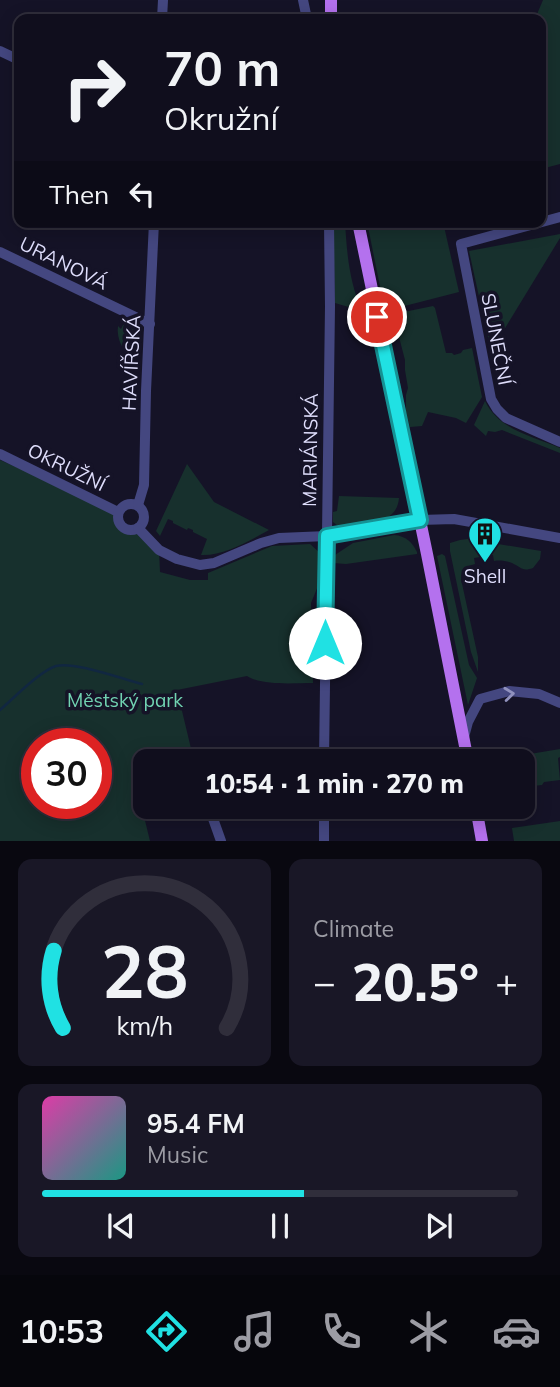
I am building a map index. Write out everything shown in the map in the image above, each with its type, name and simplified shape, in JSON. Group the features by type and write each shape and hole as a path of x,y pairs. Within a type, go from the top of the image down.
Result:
{"main road":[{"path":"359,228 466,749"},
{"path":"478,819 482,841"}],"street":[{"name":"HAVÍŘSKÁ","path":"138,505 144,485 154,228"},
{"name":"MARIÁNSKÁ","path":"324,749 329,228"},
{"name":"SLUNEČNÍ","path":"520,228 461,244 487,383 491,399 497,410 506,418 560,442"},
{"name":"URANOVÁ","path":"0,252 150,324"},
{"name":"OKRUŽNÍ","path":"0,454 118,512"},
{"name":"OKRUŽNÍ","path":"138,505 129,503 118,512 122,527 130,530 138,528 159,550 177,559 200,565 214,563 279,538 327,536 420,520 454,519 560,538"},
{"path":"138,505 145,514 145,519 138,528"},
{"path":"464,740 467,722 480,699 509,691 539,694 560,703"},
{"path":"213,819 220,841"},
{"path":"324,819 324,841"}],"green space":[{"path":"543,0 560,0 560,164 546,168 546,14 537,14"},
{"path":"333,228 346,228 351,278 362,311 335,303"},
{"path":"368,228 444,228 459,292 385,311"},
{"path":"560,234 560,238 491,351 469,251"},
{"path":"433,306 446,353 454,355 472,348 482,397 466,423 428,412 422,426 410,427 406,412 408,388 405,360 394,318 399,313"},
{"path":"126,319 134,323 132,361 118,336 118,326 121,329"},
{"path":"485,401 499,419 528,436 560,448 560,453 502,430 488,431 486,436 474,425"},
{"name":"Městský park","path":"0,460 118,512 122,527 138,528 159,550 160,572 190,580 208,580 208,573 272,546 310,544 320,553 318,586 311,603 313,683 270,683 247,676 177,690 191,749 133,749 133,819 145,819 150,841 0,841"},
{"path":"187,464 214,502 269,530 236,547 210,555 201,555 207,539 168,519 160,536 156,531"},
{"path":"339,496 399,498 393,514 379,522 344,528 333,522 333,512 337,511"},
{"path":"394,535 408,540 417,554 346,564 333,563 335,555 353,543"},
{"path":"468,539 541,551 540,559 529,569 508,562 494,561 493,555 474,558 475,564 463,570 461,579 478,657 478,672 471,652 450,551 450,543"},
{"path":"437,556 445,556 469,665 477,678 468,705"},
{"path":"560,749 560,780 535,786 535,753"},
{"path":"560,821 560,841 514,841 512,828"}],"waterway":[{"path":"0,710 35,679 56,666 86,668 142,684"}],"place":[{"name":"Shell","path":"485,564"}],"route":[{"path":"325,643 327,536 420,520 377,317"}]}
